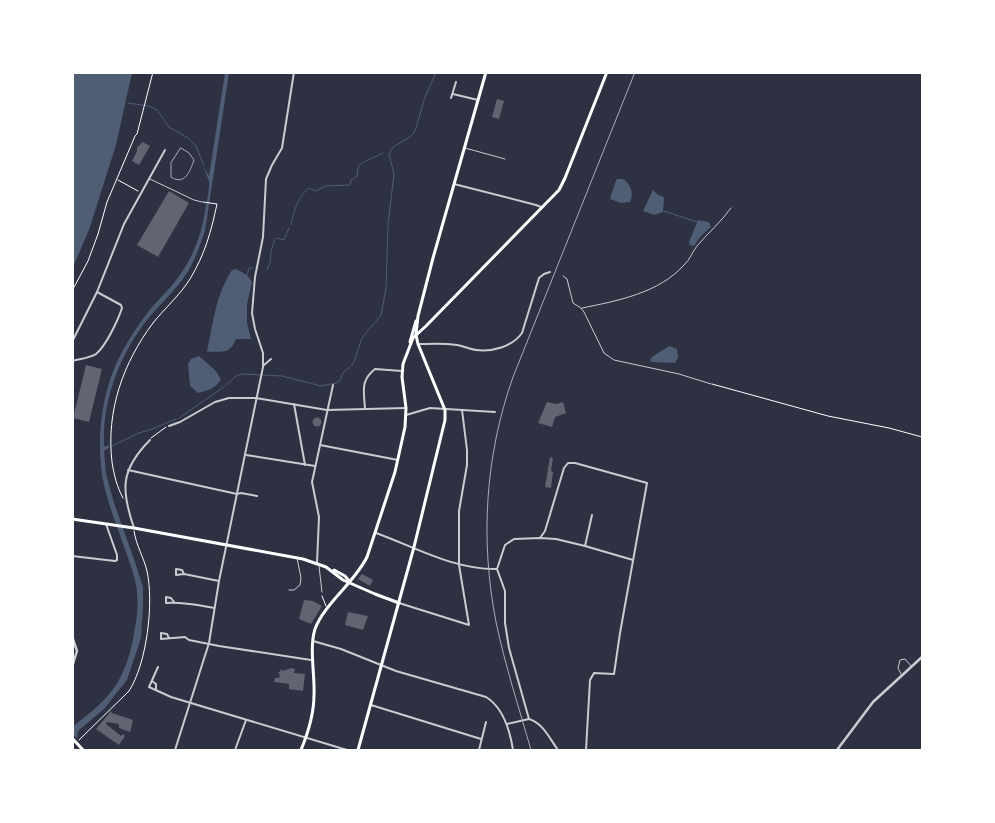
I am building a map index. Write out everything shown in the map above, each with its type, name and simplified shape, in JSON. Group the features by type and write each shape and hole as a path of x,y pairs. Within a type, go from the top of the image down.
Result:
{"main road":[{"path":"301,750 314,705 313,641 316,628 321,618 364,563 376,533 398,460 406,415 402,371 486,72"},
{"path":"410,344 416,334 426,326 558,190 565,178 607,72"},
{"path":"358,750 414,547 445,420 445,410 418,344 416,334 418,316"},
{"path":"417,323 420,326 426,326"},
{"path":"418,344 421,331"},
{"path":"410,344 418,344"},
{"path":"72,519 227,544 317,563 326,567 343,580 399,603"},
{"path":"74,741 83,750"}],"street":[{"path":"175,750 210,643 219,581 262,373 263,353 252,313 255,277 262,237 266,178 282,148 294,72"},
{"path":"451,98 456,82"},
{"path":"453,94 478,100"},
{"path":"72,342 97,292 124,224 165,150"},
{"path":"454,184 536,204 542,208"},
{"path":"418,344 458,345 474,350 489,350 501,348 517,340 522,334 539,278 550,272"},
{"path":"72,361 95,354 102,346 120,315 121,305 97,292"},
{"path":"263,367 271,358"},
{"path":"365,409 364,380 366,375 374,369 402,371"},
{"path":"317,563 319,516 312,482 333,385"},
{"path":"169,426 222,399 256,398 328,410 406,408"},
{"path":"294,404 305,465"},
{"path":"406,415 430,408 495,412"},
{"path":"399,603 469,625 459,565 459,511 467,465 462,410"},
{"path":"132,528 126,503 125,484 128,470 138,453 150,440"},
{"path":"320,445 398,460"},
{"path":"245,454 315,466"},
{"path":"540,538 545,531 564,468 568,463 575,463 647,483 614,674 594,673 590,680 586,750"},
{"path":"128,470 237,494 257,496"},
{"path":"585,546 592,515"},
{"path":"72,556 117,560 107,524"},
{"path":"376,533 459,565 497,569"},
{"path":"530,719 509,648 505,623 506,591 497,569 505,545 509,541 517,539 540,538 585,546 633,560"},
{"path":"184,574 219,581"},
{"path":"174,602 214,608"},
{"path":"72,636 77,651 72,667"},
{"path":"169,638 185,637 189,640 219,646 314,661"},
{"path":"313,641 341,648 381,666 486,697 492,701 507,724 513,750"},
{"path":"837,750 873,702 922,657"},
{"path":"158,668 150,687 156,690 190,704 348,750"},
{"path":"152,681 156,684 156,690"},
{"path":"370,704 481,739"},
{"path":"507,724 530,719 536,721 558,750"},
{"path":"236,750 246,720"},
{"path":"479,750 486,722"}],"lane":[{"path":"464,148 506,159"},
{"path":"149,178 202,202"},
{"path":"581,308 628,297 664,282 686,264 698,246 721,222 731,208"},
{"path":"563,276 567,279 573,303 581,308 607,356 614,360 679,374 711,384"},
{"path":"289,590 294,590 300,584 301,578 297,558"},
{"path":"317,563 322,592"},
{"path":"902,675 898,668 900,660 905,659 912,666"}],"path":[{"path":"72,291 88,261 107,202 137,134 153,72"},
{"path":"117,179 141,193"},
{"path":"126,503 115,479 110,448 111,419 123,376 133,354 153,323 184,287 202,258 212,230 217,204 202,202"},
{"path":"711,384 828,416 889,428 922,437"},
{"path":"150,440 158,432 169,426"},
{"path":"74,741 129,691 142,661 150,596 146,568 132,528"},
{"path":"322,592 326,606"}],"water":[{"path":"73,72 132,73 116,145 89,230 73,267"},
{"path":"225,73 229,73 205,231 187,273 137,333 121,363 106,412 104,445 105,447 109,445 109,448 104,451 106,474 143,587 141,638 127,680 104,709 78,731 77,738 73,735 73,726 87,716 108,695 122,673 132,645 137,615 136,583 108,500 102,475 100,432 104,404 111,377 128,341 153,306 181,274 197,244 209,189 209,182 204,167 209,176"},
{"path":"617,179 623,179 630,186 632,196 630,202 621,203 610,199"},
{"path":"653,190 658,195 664,197 663,212 654,215 643,211"},
{"path":"698,220 709,222 711,227 694,246 690,245 689,242"},
{"path":"236,269 247,275 252,282 247,304 247,323 251,339 236,339 234,344 226,351 207,351 213,319 222,289 232,270"},
{"path":"669,346 677,349 678,357 675,363 651,362 652,357"},
{"path":"199,356 215,370 221,379 214,387 198,393 190,386 188,364 191,359"}],"building":[{"path":"497,99 504,101 499,119 492,117"},
{"path":"142,142 150,146 139,165 132,161 137,147"},
{"path":"169,191 189,203 158,257 137,245"},
{"path":"86,365 102,369 89,422 73,418"},
{"path":"547,402 556,404 563,402 566,413 555,417 552,427 538,423"},
{"path":"317,417 322,422 317,427 312,422"},
{"path":"550,457 553,458 551,488 545,487"},
{"path":"362,574 373,580 370,586 358,579"},
{"path":"304,600 313,601 322,606 311,624 299,619"},
{"path":"348,612 368,616 363,630 345,625"},
{"path":"291,668 295,669 294,673 305,674 303,691 289,689 289,684 274,682 275,678 279,678 280,674 278,673 282,669 283,671"},
{"path":"111,711 133,720 130,732 119,728 119,724 107,722 106,724 121,736 123,734 125,736 119,745 96,729"}],"waterway":[{"path":"179,418 225,386 236,376 242,374 282,376 321,386 336,383 353,364 362,338 381,315 386,288 388,224 394,174 389,154 393,147 410,137 415,131 425,97 436,72"},
{"path":"128,103 149,106 157,110 169,127 188,138 196,146 204,166"},
{"path":"291,224 299,199 305,191 309,188 315,191 326,186 350,185 351,180 357,176 358,167 362,163 383,153"},
{"path":"664,211 697,222"},
{"path":"277,238 284,240 289,228"},
{"path":"267,270 275,239"},
{"path":"247,275 249,268 253,268"},
{"path":"112,446 176,419"}],"railway":[{"path":"531,750 512,686 496,622 491,591 487,529 491,468 496,437 513,377 635,72"},
{"path":"181,148 189,153 194,160 191,169 180,180 171,177 171,163 181,148"}]}
